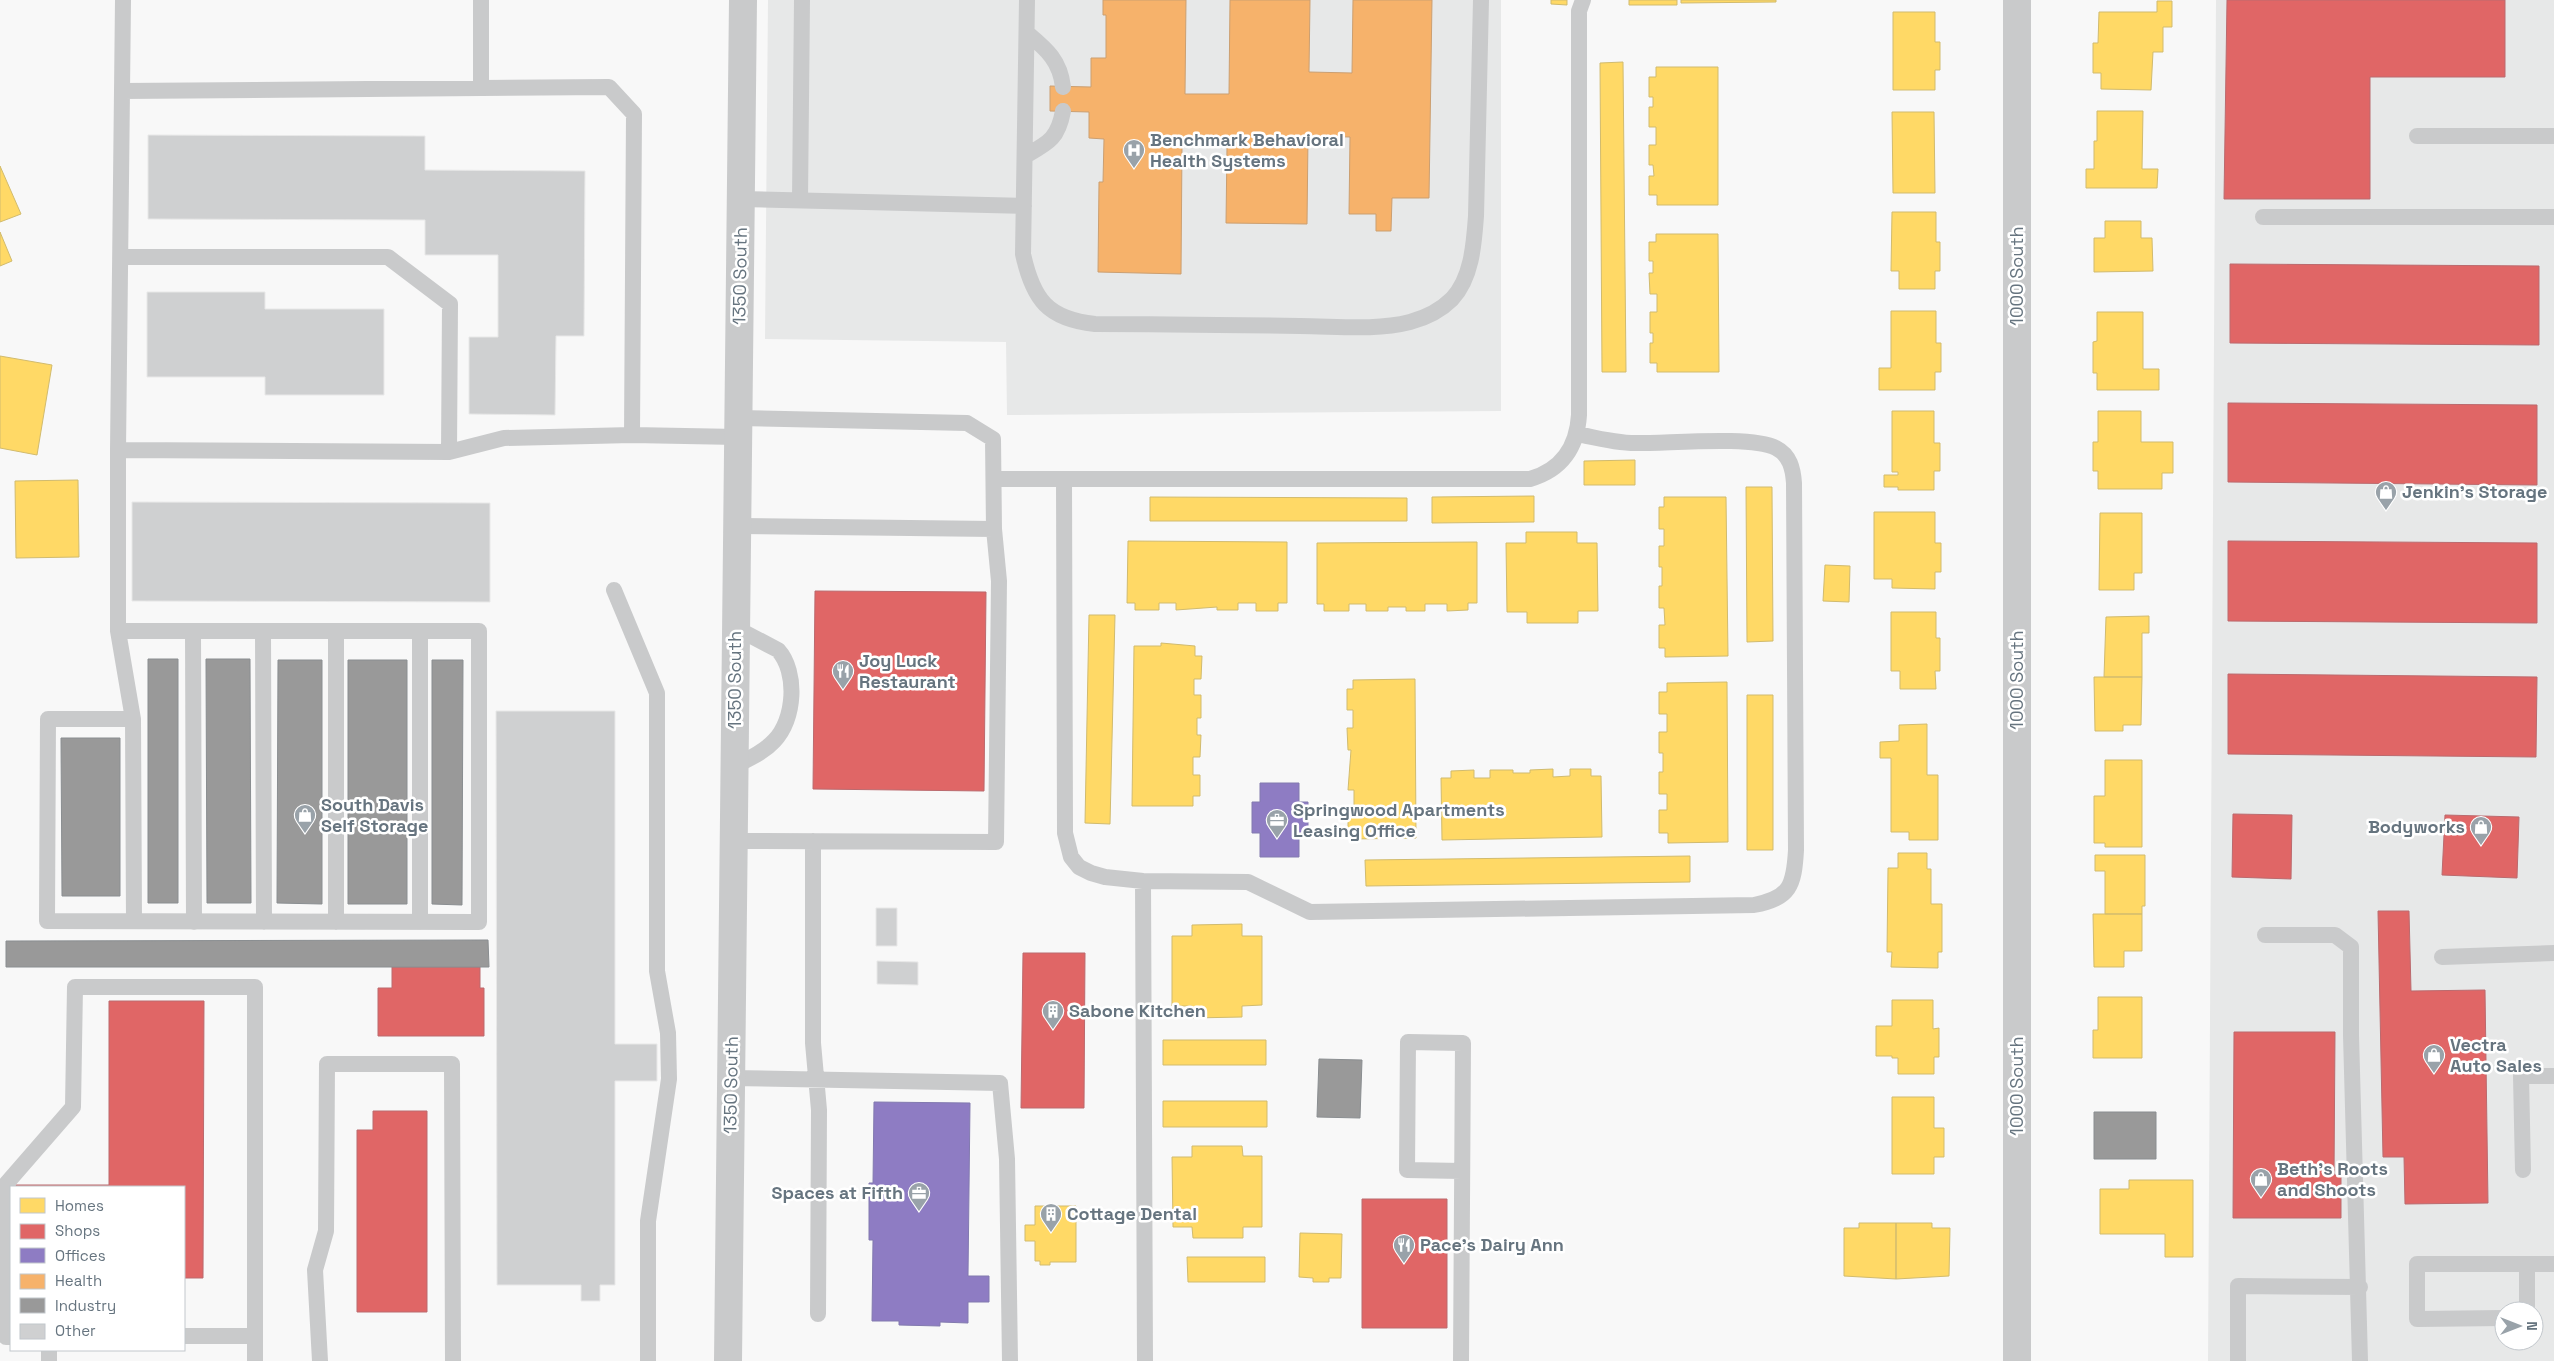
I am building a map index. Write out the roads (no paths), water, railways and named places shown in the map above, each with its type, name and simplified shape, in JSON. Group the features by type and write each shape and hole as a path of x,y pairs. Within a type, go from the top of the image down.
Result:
{"street":[{"name":"1350 South","path":"728,1361 743,0"},
{"name":"1000 South","path":"2017,0 2017,1361"}],"lane":[{"path":"123,0 118,631 133,720 134,921"},
{"path":"481,0 481,88"},
{"path":"800,200 802,0"},
{"path":"1027,0 1024,254 1028,278 1038,296 1052,312 1073,321 1095,324 1378,326 1409,322 1431,315 1453,298 1464,280 1473,248 1476,216 1481,0"},
{"path":"994,479 1530,479 1554,469 1578,434 1579,11 1583,0"},
{"path":"1027,33 1052,55 1062,73 1062,87"},
{"path":"122,91 609,87 634,114 632,436"},
{"path":"1024,156 1047,143 1056,135 1062,111"},
{"path":"2418,136 2554,136"},
{"path":"740,199 1024,206"},
{"path":"2263,217 2554,217"},
{"path":"121,257 388,257 450,304 448,452"},
{"path":"118,450 448,452 504,438 632,436 738,428 967,423 993,439 994,529 998,581 996,842 734,841"},
{"path":"1064,479 1067,846 1071,857 1079,867 1105,877 1143,881 1248,882 1310,912 1754,906 1781,897 1789,888 1794,876 1796,850 1794,483 1790,463 1785,453 1756,442 1632,443 1578,434"},
{"path":"737,526 994,529"},
{"path":"614,590 657,693 657,971 668,1033 669,1079 648,1221 648,1361"},
{"path":"735,766 766,749 776,739 786,720 790,696 789,669 783,656 778,650 736,628"},
{"path":"118,631 479,631 479,922 47,921 48,720 133,720"},
{"path":"192,631 194,922"},
{"path":"263,631 264,922"},
{"path":"336,631 336,922"},
{"path":"420,631 420,922"},
{"path":"813,842 813,1043 819,1110 818,1314"},
{"path":"1143,881 1145,1361"},
{"path":"2265,935 2335,936 2351,947 2351,1035 2360,1287 2360,1361"},
{"path":"2442,957 2554,953"},
{"path":"8,1337 6,1184 73,1107 76,987 256,987 256,1361"},
{"path":"1461,1361 1463,1043 1408,1042 1407,1170 1462,1171"},
{"path":"320,1361 315,1270 326,1231 327,1064 452,1064 453,1361"},
{"path":"2523,1170 2521,1076 2554,1076"},
{"path":"731,1078 1000,1083 1007,1159 1010,1361"},
{"path":"2494,1318 2418,1319 2417,1264 2554,1264"},
{"path":"2527,1264 2527,1301"},
{"path":"2238,1361 2238,1286 2360,1287"},
{"path":"185,1336 256,1336"}],"place":[{"name":"Benchmark Behavioral Health Systems","path":"1134,169"},
{"name":"Jenkin's Storage","path":"2386,511"},
{"name":"Joy Luck Restaurant","path":"843,690"},
{"name":"South Davis Self Storage","path":"305,834"},
{"name":"Springwood Apartments Leasing Office","path":"1277,839"},
{"name":"Bodyworks","path":"2481,846"},
{"name":"Sabone Kitchen","path":"1053,1030"},
{"name":"Vectra Auto Sales","path":"2434,1074"},
{"name":"Beth's Roots and Shoots","path":"2261,1198"},
{"name":"Spaces at Fifth","path":"919,1212"},
{"name":"Cottage Dental","path":"1051,1233"},
{"name":"Pace's Dairy Ann","path":"1404,1264"}]}
